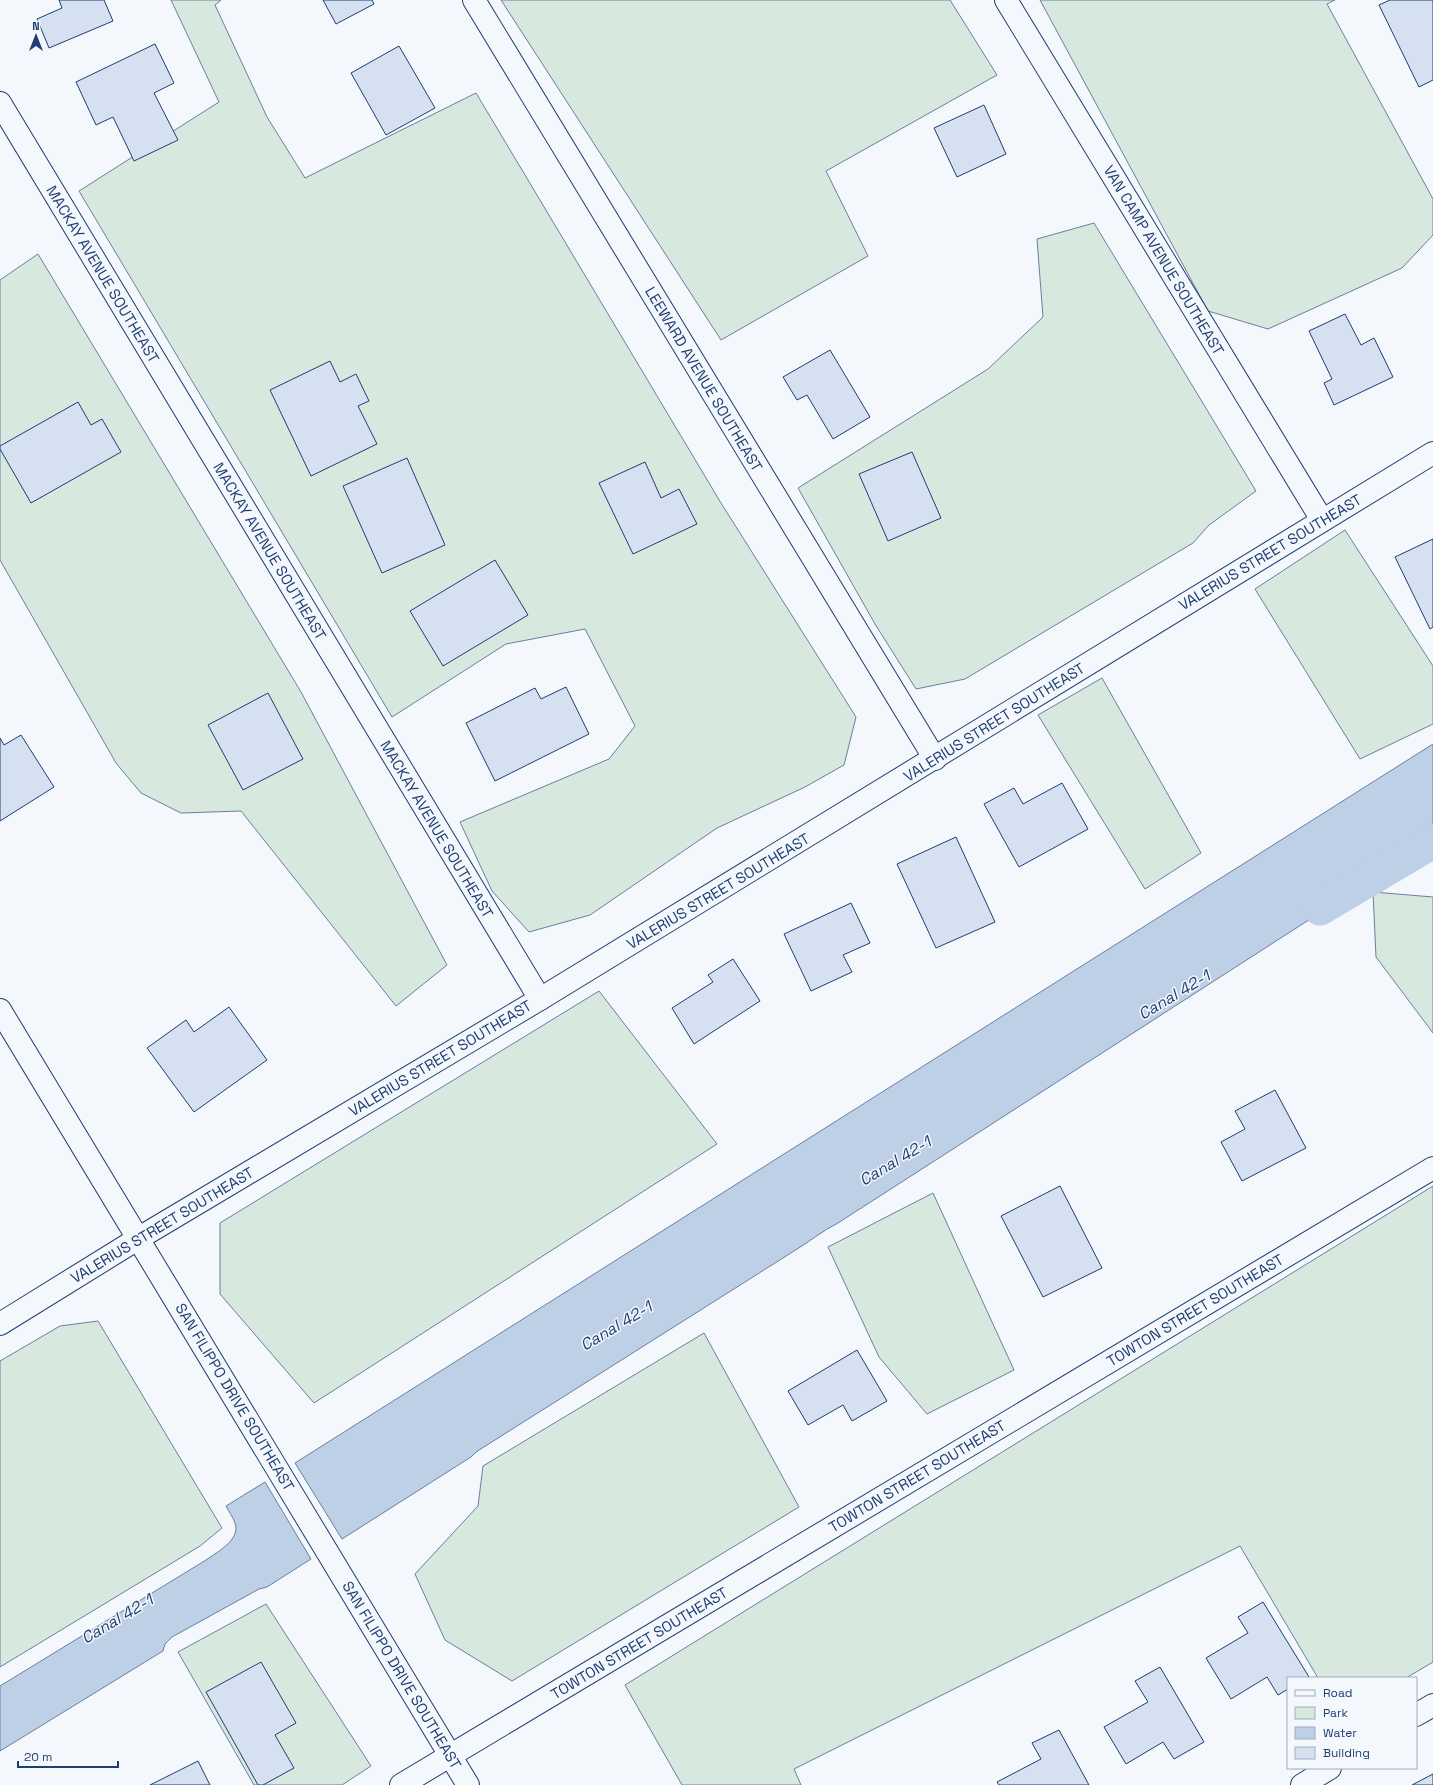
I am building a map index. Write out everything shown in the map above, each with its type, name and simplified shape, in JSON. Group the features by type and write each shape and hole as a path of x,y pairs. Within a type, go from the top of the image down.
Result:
{"street":[{"name":"LEEWARD AVENUE SOUTHEAST","path":"474,0 935,758"},
{"name":"VAN CAMP AVENUE SOUTHEAST","path":"1006,0 1322,520"},
{"name":"MACKAY AVENUE SOUTHEAST","path":"0,103 540,999"},
{"name":"VALERIUS STREET SOUTHEAST","path":"0,1324 139,1238 540,999 1433,453"},
{"name":"SAN FILIPPO DRIVE SOUTHEAST","path":"0,1010 468,1785"},
{"name":"TOWTON STREET SOUTHEAST","path":"402,1785 1433,1168"},
{"path":"1417,1714 1433,1705"},
{"path":"1302,1785 1328,1769"}],"green space":[{"path":"171,0 221,0 215,5 267,117 305,178 476,93 721,503 856,717 844,765 805,787 717,828 590,915 529,932 492,891 460,822 609,759 635,726 585,629 506,644 392,717 79,191 219,102"},
{"path":"501,0 950,0 997,75 826,171 868,256 721,340"},
{"path":"1040,0 1335,0 1327,4 1433,199 1433,235 1402,268 1268,329 1208,311"},
{"path":"1094,223 1256,491 1209,525 1193,543 965,679 916,689 875,624 798,488 988,369 1043,317 1037,239"},
{"path":"38,254 301,692 447,965 396,1006 241,811 181,813 141,793 116,763 0,560 0,280"},
{"path":"1345,530 1433,666 1433,724 1360,759 1255,589"},
{"path":"1102,678 1201,853 1145,889 1038,715"},
{"path":"1373,892 1433,897 1433,1033 1376,957"},
{"path":"599,991 717,1144 314,1403 220,1294 220,1223"},
{"path":"1433,1186 1433,1662 1408,1677 1317,1677 1240,1546 794,1769 801,1785 682,1785 625,1685"},
{"path":"933,1193 1014,1370 927,1414 879,1357 828,1247"},
{"path":"98,1321 222,1528 200,1546 0,1667 0,1361 60,1326"},
{"path":"704,1333 799,1507 512,1681 445,1640 415,1574 478,1506 483,1466"},
{"path":"266,1604 371,1766 342,1785 254,1785 178,1652"}],"water":[{"path":"1433,744 1433,839 1376,876 1365,878 1360,887 838,1223 826,1229 800,1248 476,1452 471,1457 342,1539 295,1463"},
{"path":"265,1482 311,1559 267,1587 259,1589 172,1637 165,1644 163,1651 0,1751 0,1686 222,1549 235,1535 236,1529 235,1523 226,1506"}],"building":[{"path":"59,0 104,0 113,21 49,48 37,19 62,8"},
{"path":"323,0 372,0 374,4 336,24"},
{"path":"1390,0 1433,0 1433,80 1419,87 1379,5"},
{"path":"155,44 174,83 154,93 178,140 134,161 113,117 96,125 76,82"},
{"path":"399,46 435,108 386,135 351,73"},
{"path":"984,105 1006,154 957,177 934,128"},
{"path":"1345,314 1361,345 1374,338 1393,377 1334,405 1324,383 1332,379 1309,331"},
{"path":"830,350 870,417 833,439 807,395 797,400 783,377"},
{"path":"330,361 340,382 356,374 369,401 358,406 377,444 311,476 270,390"},
{"path":"78,402 91,425 102,419 121,452 31,503 0,449 0,446"},
{"path":"912,452 941,518 888,541 859,474"},
{"path":"407,458 445,545 382,573 343,486"},
{"path":"645,462 661,498 679,489 697,524 633,554 599,483"},
{"path":"1433,539 1433,627 1430,629 1395,557"},
{"path":"495,560 528,615 443,666 410,611"},
{"path":"566,687 589,734 495,781 466,723 535,688 541,699"},
{"path":"268,693 303,759 243,790 208,725"},
{"path":"21,735 54,787 0,821 0,738 4,745"},
{"path":"1062,783 1088,829 1019,867 984,804 1014,788 1023,804"},
{"path":"956,837 995,922 936,948 897,864"},
{"path":"851,903 870,943 843,955 852,972 811,991 784,934"},
{"path":"733,959 760,1001 694,1044 672,1008 713,982 708,975"},
{"path":"229,1007 267,1060 194,1112 147,1048 186,1020 194,1032"},
{"path":"1275,1090 1306,1148 1242,1181 1221,1142 1245,1129 1235,1111"},
{"path":"1060,1186 1102,1268 1043,1297 1001,1216"},
{"path":"857,1350 887,1401 852,1421 843,1405 808,1425 788,1391"},
{"path":"1263,1602 1309,1677 1287,1677 1287,1690 1278,1695 1267,1677 1231,1699 1206,1658 1248,1633 1238,1617"},
{"path":"261,1662 296,1723 275,1735 294,1768 263,1785 258,1785 206,1692"},
{"path":"1160,1667 1204,1742 1174,1759 1163,1742 1126,1764 1104,1727 1148,1702 1135,1681"},
{"path":"1059,1730 1089,1785 999,1785 997,1782 1041,1759 1032,1743"},
{"path":"198,1761 210,1785 150,1785"},
{"path":"1433,1774 1433,1785 1412,1785"}],"waterway":[{"name":"Canal 42-1","path":"1320,908 1433,841"}]}
